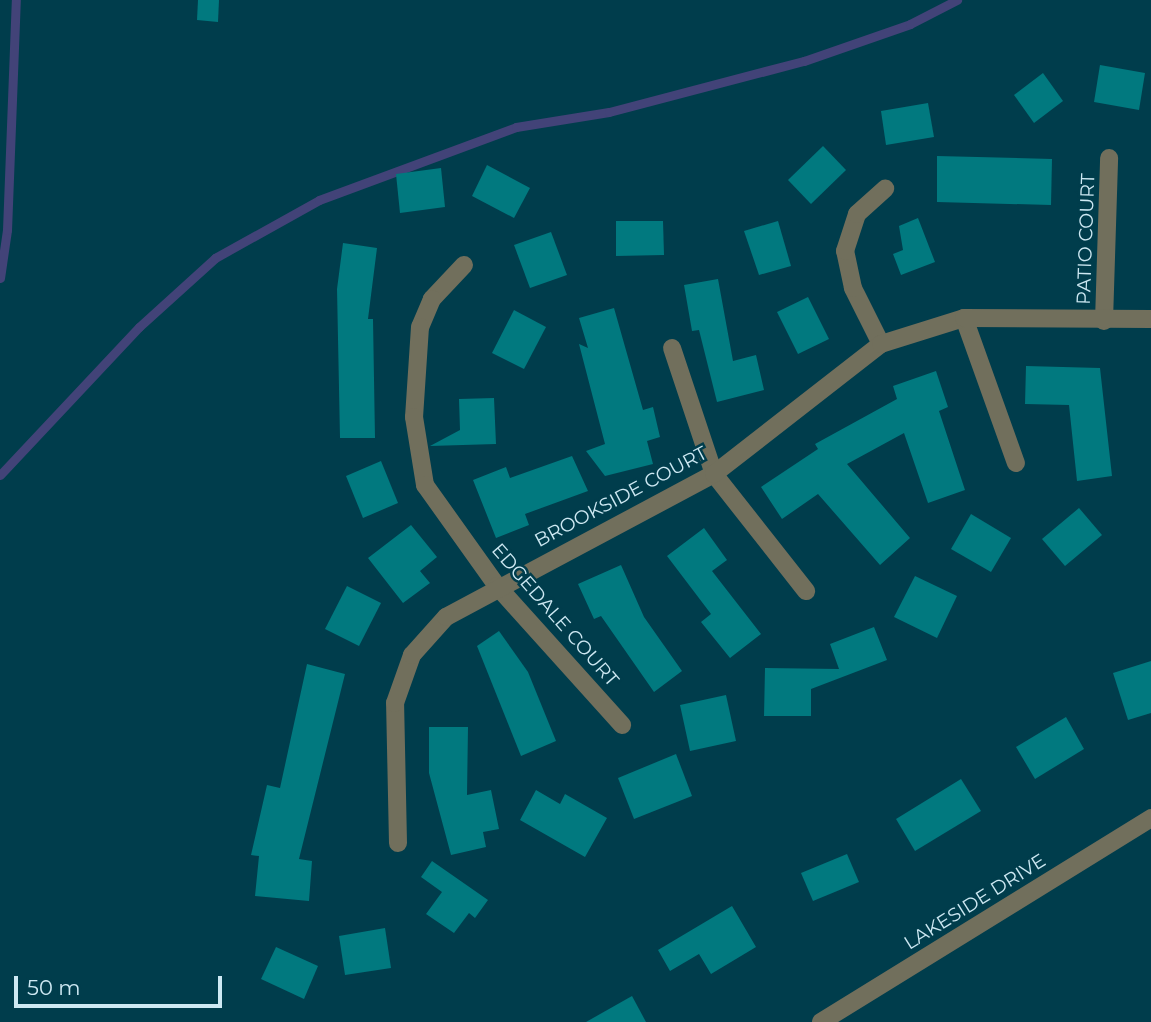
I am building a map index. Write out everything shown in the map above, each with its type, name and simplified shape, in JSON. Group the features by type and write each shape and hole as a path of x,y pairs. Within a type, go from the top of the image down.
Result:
{"street":[{"name":"PATIO COURT","path":"1104,321 1109,158"},
{"path":"881,344 853,288 845,251 857,214 885,189"},
{"name":"EDGEDALE COURT","path":"464,265 432,299 420,327 414,417 425,485 497,586 622,724"},
{"name":"BROOKSIDE COURT","path":"398,843 392,741 401,678 427,635 497,586 714,474 881,344 964,318 1104,321 1151,319"},
{"path":"964,318 1016,463"},
{"path":"672,348 714,474 806,591"},
{"name":"LAKESIDE DRIVE","path":"821,1022 1151,818"}],"building":[{"path":"198,0 219,0 218,22 197,20"},
{"path":"1100,65 1145,73 1139,110 1094,102"},
{"path":"1043,73 1063,101 1034,123 1014,95"},
{"path":"928,103 934,137 886,145 881,111"},
{"path":"823,146 846,170 811,204 788,180"},
{"path":"937,156 1052,159 1051,205 937,202"},
{"path":"487,165 530,188 514,218 472,196"},
{"path":"441,168 445,207 400,213 396,174"},
{"path":"918,218 935,262 901,275 893,254 903,250 899,226"},
{"path":"616,221 663,221 664,255 616,256"},
{"path":"778,221 791,266 759,275 744,231"},
{"path":"551,232 567,275 530,288 514,245"},
{"path":"343,243 377,248 368,319 373,319 375,438 340,438 337,289"},
{"path":"718,279 733,361 756,355 764,390 717,402 699,330 692,331 684,285"},
{"path":"808,297 829,339 798,354 777,312"},
{"path":"614,308 643,410 653,407 660,437 647,441 653,464 605,476 586,451 605,444 579,344 588,348 579,318"},
{"path":"514,310 546,327 524,369 492,353"},
{"path":"1026,366 1100,368 1112,476 1077,481 1069,405 1025,404"},
{"path":"936,371 948,407 939,411 965,490 928,503 904,433 847,464 910,538 880,565 818,494 782,519 761,487 818,449 815,444 897,399 893,386"},
{"path":"494,398 496,444 430,446 460,430 459,399"},
{"path":"572,456 588,491 525,514 529,525 496,538 473,480 506,467 510,478"},
{"path":"381,461 398,503 363,518 346,476"},
{"path":"1079,508 1102,535 1065,566 1042,539"},
{"path":"971,514 1011,538 991,572 951,549"},
{"path":"411,525 437,557 420,571 430,583 403,603 368,558"},
{"path":"704,528 727,560 712,571 761,634 730,658 701,622 711,614 667,556"},
{"path":"621,565 644,617 682,671 654,692 601,616 594,619 578,584"},
{"path":"915,576 957,596 937,638 894,617"},
{"path":"347,586 381,603 359,646 325,629"},
{"path":"874,627 887,660 811,689 811,716 764,716 765,668 839,669 830,644"},
{"path":"499,631 528,672 556,741 521,756 477,646"},
{"path":"1151,661 1151,713 1128,720 1113,673"},
{"path":"307,664 345,674 299,859 312,861 309,901 255,896 259,856 251,855 267,785 280,788"},
{"path":"726,695 736,741 690,751 680,705"},
{"path":"1066,717 1084,749 1035,779 1016,747"},
{"path":"429,727 468,727 467,795 491,790 499,829 483,832 486,847 451,855 429,773"},
{"path":"676,754 692,796 634,819 618,778"},
{"path":"961,779 981,811 915,851 896,819"},
{"path":"536,790 560,804 565,794 607,818 585,857 520,820"},
{"path":"847,854 859,882 813,901 801,873"},
{"path":"432,861 488,900 475,918 469,913 454,933 426,914 442,892 421,877"},
{"path":"732,906 756,947 711,974 699,954 670,971 658,950"},
{"path":"385,928 391,968 345,975 339,936"},
{"path":"276,947 318,966 304,999 261,979"},
{"path":"632,996 646,1022 586,1022"}],"waterway":[{"path":"0,278 7,230 16,0"},
{"path":"0,475 139,327 215,258 319,200 516,127 609,112 804,61 910,24 957,0"}]}
